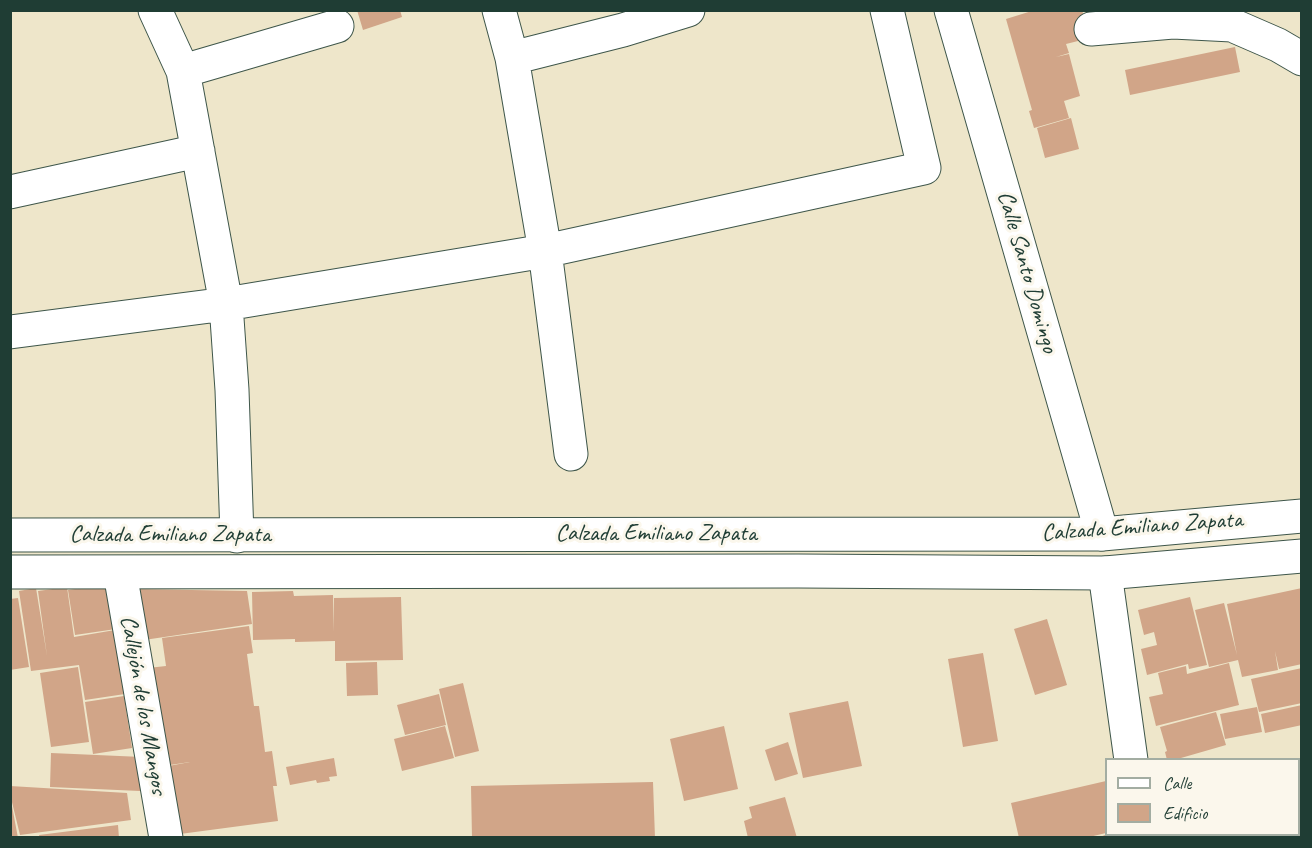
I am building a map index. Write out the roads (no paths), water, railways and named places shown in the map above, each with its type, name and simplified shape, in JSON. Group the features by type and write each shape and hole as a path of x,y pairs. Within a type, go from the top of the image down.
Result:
{"main road":[{"path":"155,10 183,71 226,304 232,390 237,536"},
{"path":"499,10 512,58 545,251 571,454"},
{"path":"512,58 688,10"},
{"path":"10,332 226,304 545,251 924,168 887,10"},
{"name":"Calle Santo Domingo","path":"951,10 1102,534"},
{"path":"1091,29 1173,22 1233,25 1278,45 1302,59"},
{"path":"183,71 337,26"},
{"path":"10,192 198,151"},
{"name":"Calzada Emiliano Zapata","path":"10,535 1102,534 1302,516"},
{"path":"797,534 798,571"},
{"name":"Calzada Emiliano Zapata","path":"10,572 1104,573 1302,556"},
{"name":"Callejón de los Mangos","path":"120,573 166,837"},
{"path":"1104,573 1131,758"}]}
